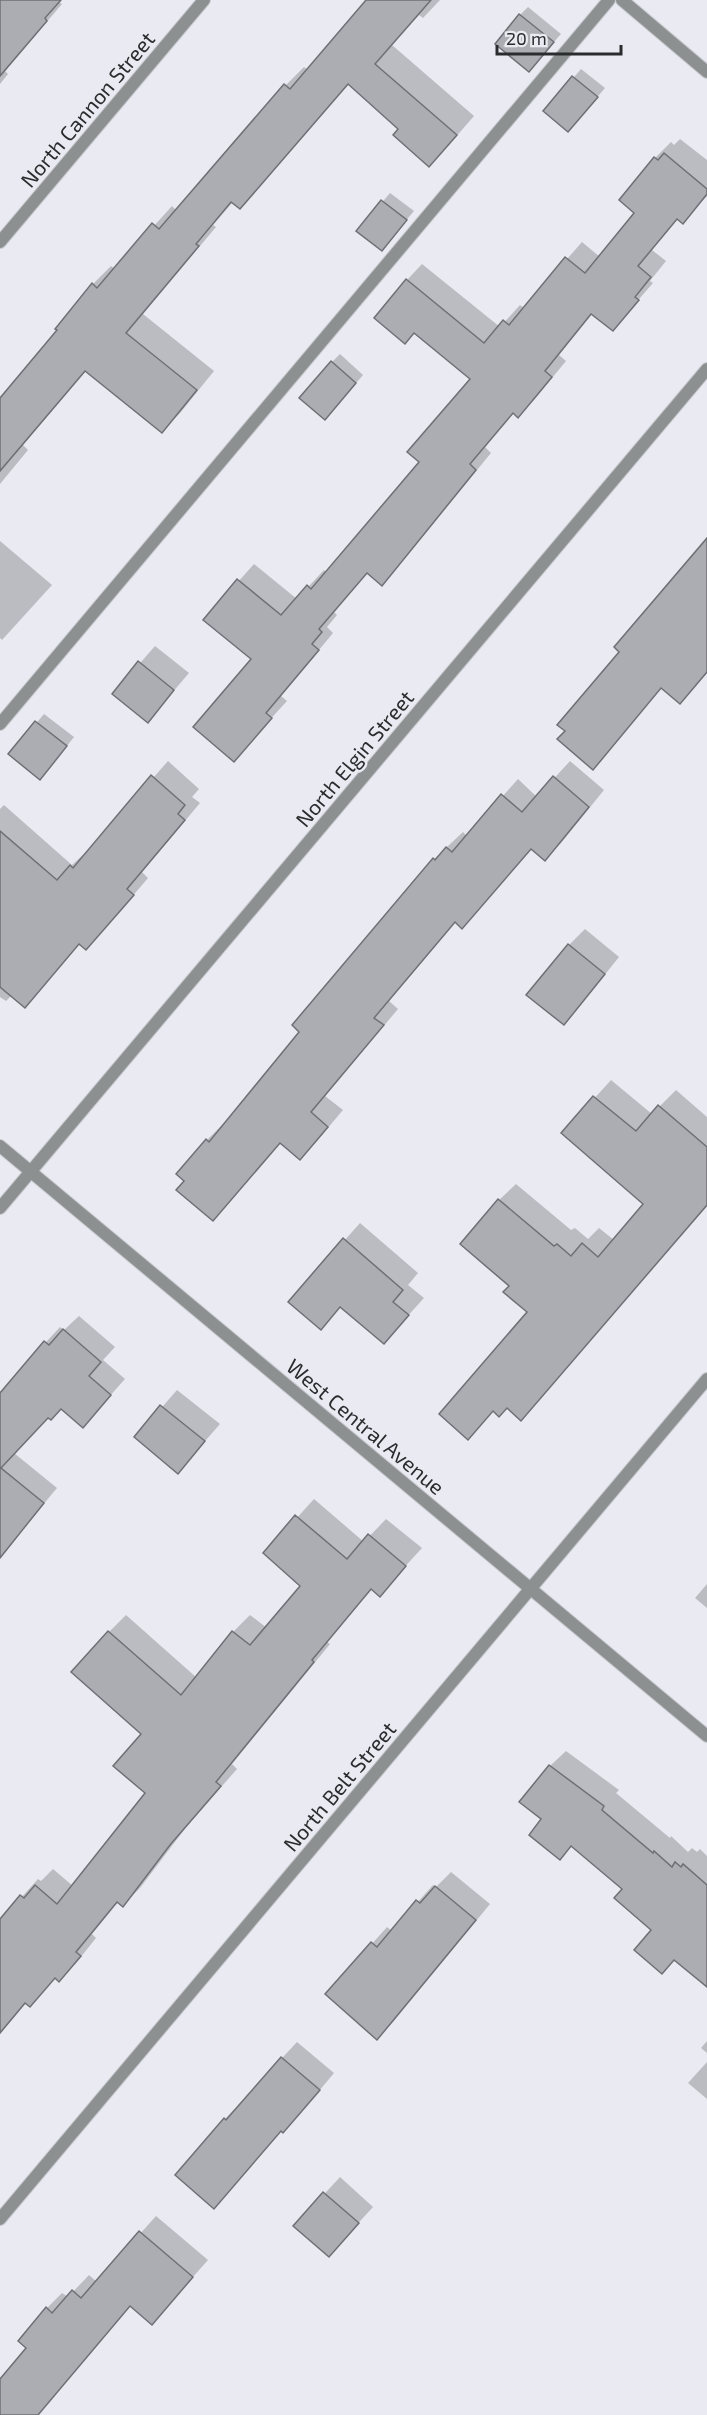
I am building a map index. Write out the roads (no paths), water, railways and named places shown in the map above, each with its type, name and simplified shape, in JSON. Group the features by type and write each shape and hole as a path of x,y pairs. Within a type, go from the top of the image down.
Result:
{"street":[{"name":"North Cannon Street","path":"0,242 204,0"},
{"path":"0,724 609,0"},
{"path":"622,0 707,72"},
{"name":"North Elgin Street","path":"0,1208 707,369"},
{"name":"West Central Avenue","path":"0,1146 707,1736"},
{"name":"North Belt Street","path":"0,2219 707,1379"}]}
